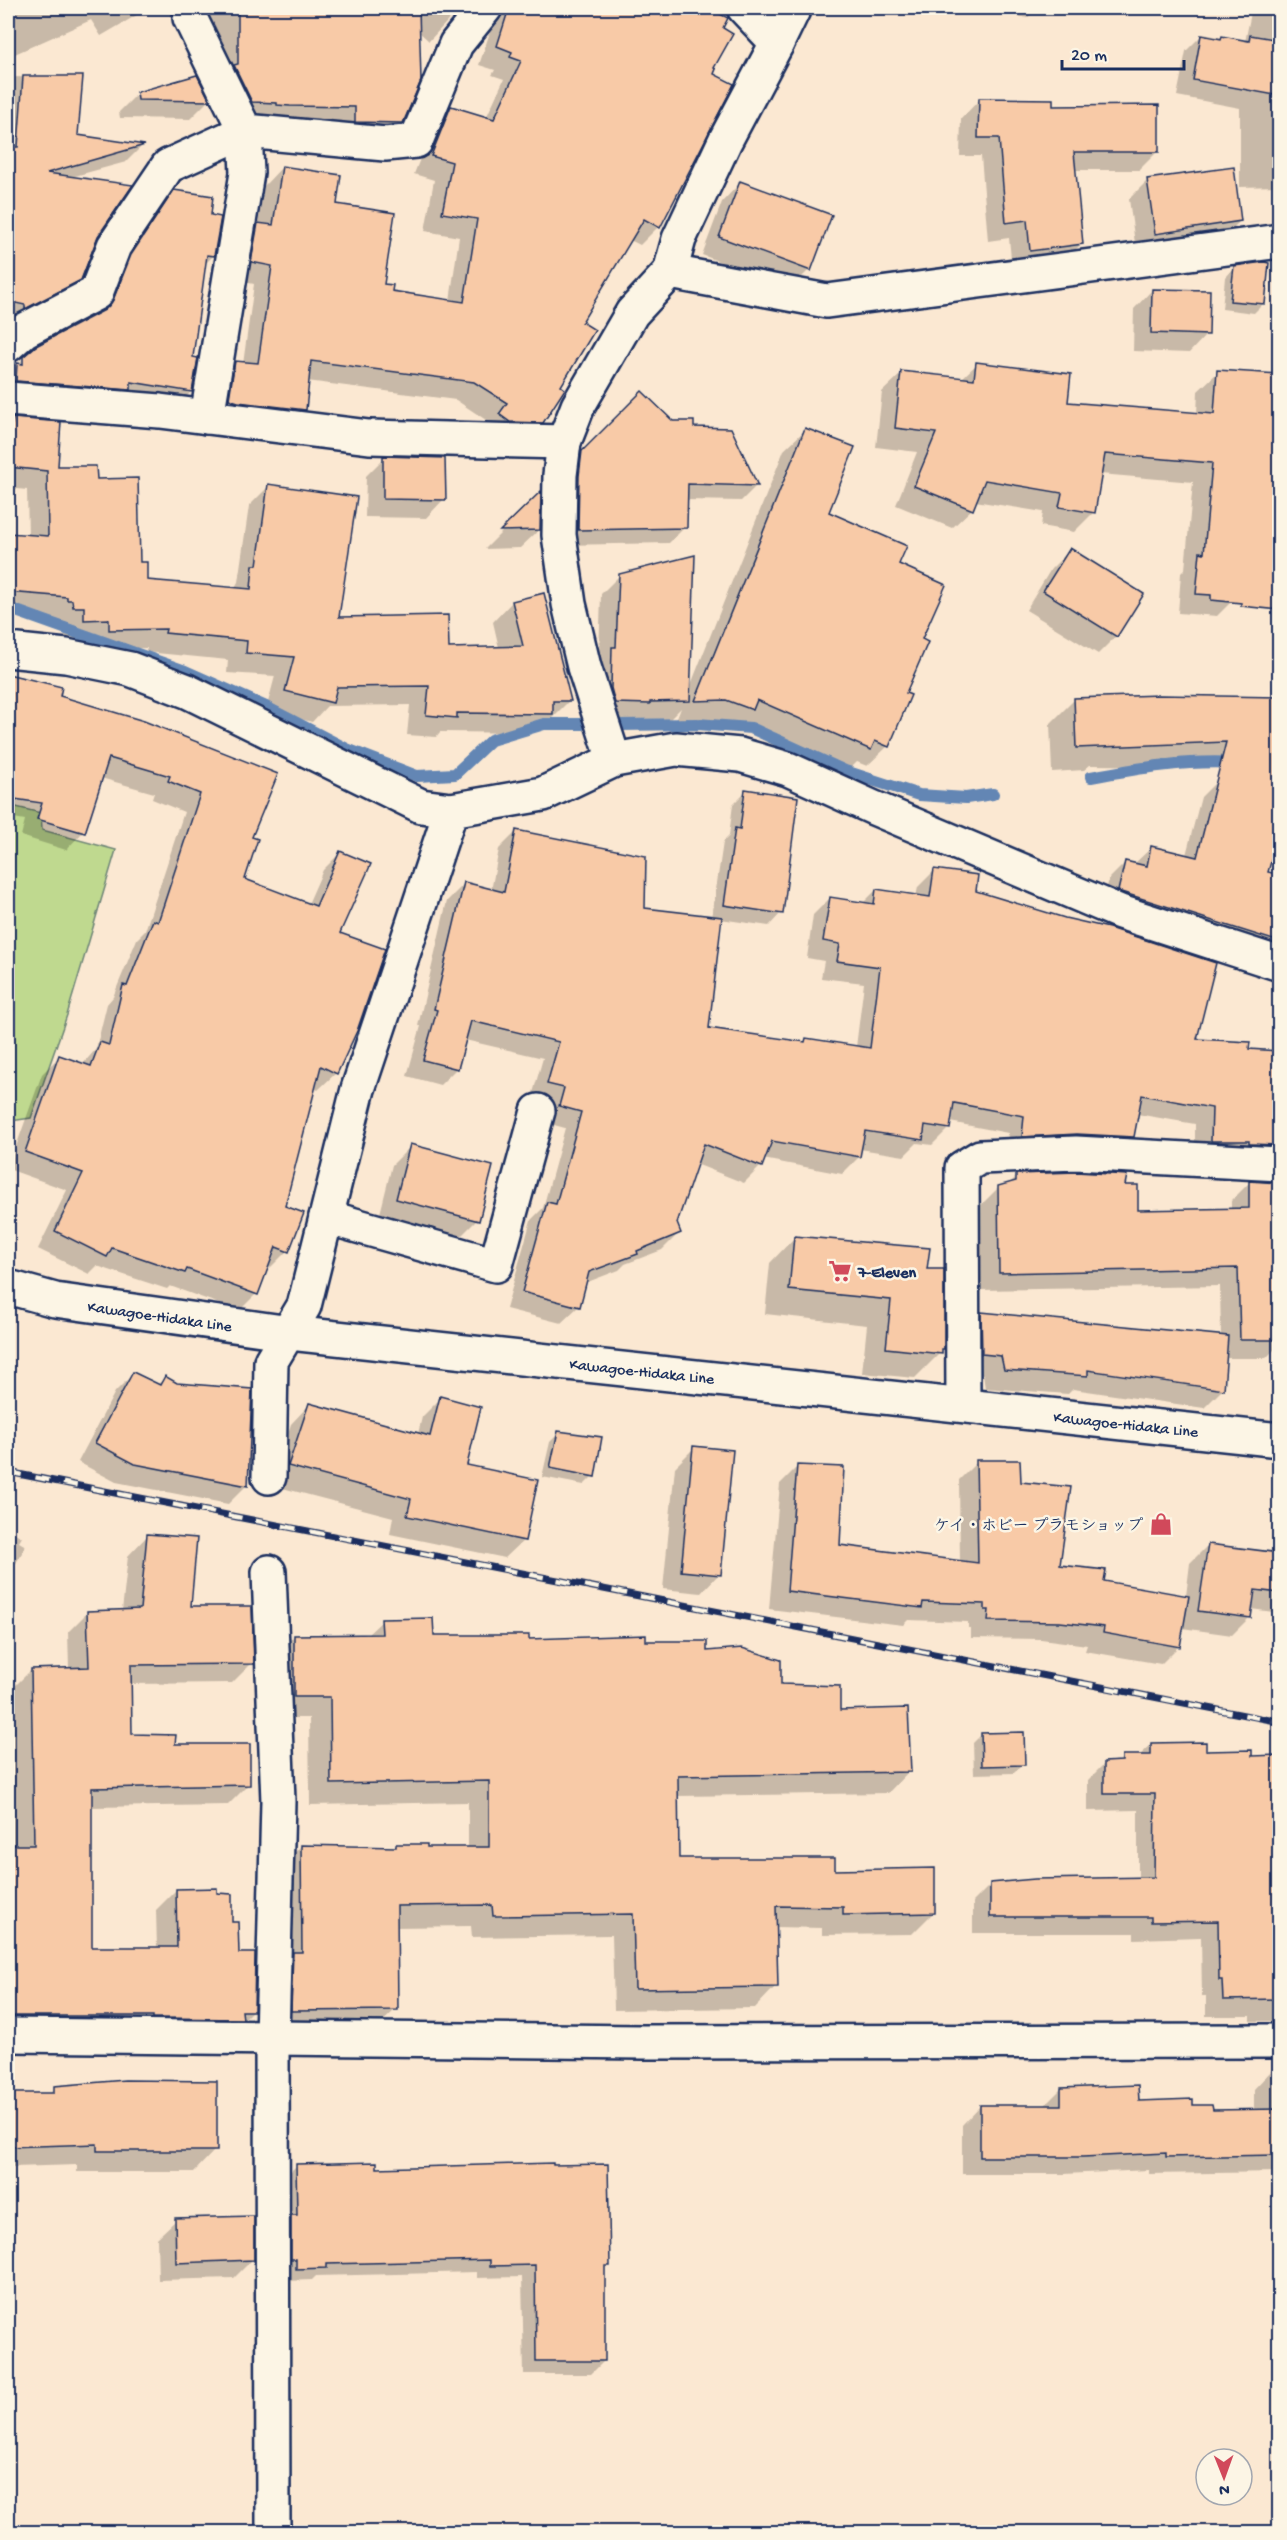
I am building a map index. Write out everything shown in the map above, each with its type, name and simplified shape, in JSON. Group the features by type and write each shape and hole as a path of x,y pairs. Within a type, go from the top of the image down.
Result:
{"street":[{"path":"8,345 25,330 96,293 114,246 168,166 245,131 385,144 416,141 456,44 485,8"},
{"path":"744,8 777,43"},
{"path":"614,760 584,667 569,604 559,535 560,475 564,442 578,406 632,313 670,272 679,239 725,141 794,8"},
{"path":"190,18 245,131 247,173 207,417"},
{"path":"670,272 827,301 1280,241"},
{"path":"8,399 160,411 369,437 564,442"},
{"path":"8,650 66,656 130,669 187,691 421,806 451,810 543,794 614,760 676,749 740,755 788,769 1120,912 1280,964"},
{"path":"269,1477 271,1361 290,1333 304,1306 358,1089 451,810"},
{"path":"326,1217 496,1265 538,1111"},
{"path":"963,1405 962,1168 980,1157 1076,1153 1280,1164"},
{"name":"Kawagoe-Hidaka Line","path":"8,1287 55,1300 290,1333 1280,1440"},
{"path":"269,1572 278,1801 272,2038 273,2532"},
{"path":"8,2035 644,2042 1280,2042"}],"green space":[{"path":"8,805 41,813 42,830 116,850 67,1015 31,1118 11,1121 8,1072"}],"building":[{"path":"238,8 419,8 421,81 403,123 355,122 355,107 290,106 252,102 234,65 238,64"},
{"path":"509,8 708,8 728,18 723,28 733,34 714,68 716,69 714,74 734,84 660,228 644,219 582,322 595,330 561,386 565,389 543,423 510,422 499,414 507,403 474,382 311,361 306,410 229,399 235,361 258,363 272,266 251,262 258,223 273,225 282,166 341,175 337,204 395,213 384,284 393,285 392,291 464,302 477,219 442,213 452,162 431,156 451,106 494,119 521,61 510,57 512,52 497,46"},
{"path":"1201,35 1249,41 1250,35 1280,40 1280,96 1193,80"},
{"path":"197,75 210,101 138,100 137,92"},
{"path":"23,76 83,76 78,135 145,145 47,173 133,185 98,236 81,280 25,309 25,305 11,302 8,222 8,147 18,147"},
{"path":"979,98 1053,99 1053,106 1159,105 1159,152 1074,152 1083,244 1030,251 1027,220 1006,223 999,138 978,138"},
{"path":"1234,167 1241,221 1155,234 1147,179"},
{"path":"740,181 832,215 811,271 719,237"},
{"path":"174,190 213,196 211,215 221,217 214,256 207,255 193,357 198,358 192,392 131,382 131,390 16,381 17,363 23,364 23,357 36,346 105,310 113,300 131,255"},
{"path":"1269,263 1265,304 1230,301 1234,266"},
{"path":"1152,289 1210,290 1209,335 1151,333"},
{"path":"976,362 1071,374 1068,402 1214,414 1217,370 1280,374 1280,610 1241,606 1241,603 1211,600 1211,595 1196,594 1200,552 1204,553 1212,463 1105,454 1095,513 1059,507 1062,493 985,480 973,510 914,486 936,433 895,428 901,371 974,379"},
{"path":"642,391 673,421 694,421 694,427 731,428 758,486 688,484 687,528 578,530 582,451"},
{"path":"13,418 61,422 58,466 96,466 97,479 138,478 140,562 147,562 147,580 251,589 253,565 257,565 268,484 357,497 339,617 448,615 449,648 523,646 512,601 544,593 571,701 553,701 553,714 457,713 457,718 426,715 429,686 337,687 333,703 285,691 294,657 246,653 247,641 165,633 166,629 109,630 109,619 84,620 84,607 73,607 72,600 67,600 67,597 8,592 8,533 48,536 47,471 8,467 8,424 12,424"},
{"path":"805,428 855,447 829,512 907,546 899,564 946,585 922,639 928,642 906,693 911,695 889,747 875,741 871,750 757,700 753,710 726,700 695,701"},
{"path":"383,456 445,458 446,500 383,499"},
{"path":"541,491 540,530 500,531"},
{"path":"1070,548 1144,594 1117,637 1043,591"},
{"path":"695,555 690,701 650,702 650,704 615,703 611,688 612,647 616,647 619,574"},
{"path":"8,674 62,687 60,696 144,721 278,774 252,837 258,839 245,879 316,906 340,851 371,864 340,933 385,949 357,1031 337,1074 321,1066 285,1206 304,1213 289,1252 276,1247 258,1295 187,1269 185,1273 112,1248 107,1257 55,1231 83,1173 25,1152 59,1055 91,1066 100,1042 109,1045 123,985 127,986 153,920 158,922 200,794 168,781 170,776 109,758 85,833 37,819 42,803 8,798"},
{"path":"1159,695 1280,697 1280,830 1268,872 1280,875 1280,942 1118,891 1125,861 1147,866 1151,846 1197,857 1226,742 1076,748 1074,698"},
{"path":"745,789 798,797 783,914 724,905 735,828 740,829"},
{"path":"516,830 646,856 645,908 722,917 709,1028 805,1042 806,1038 870,1048 880,967 837,961 840,944 823,941 830,897 874,904 876,889 930,897 934,869 978,875 976,891 1065,918 1109,928 1216,963 1197,1039 1250,1042 1249,1049 1280,1051 1280,1145 1249,1144 1249,1141 1211,1141 1212,1108 1142,1095 1134,1137 1077,1134 1022,1137 1024,1116 954,1103 950,1129 925,1125 923,1140 865,1131 860,1157 772,1141 762,1167 704,1144 677,1223 681,1233 637,1251 638,1254 589,1272 580,1307 522,1292 547,1202 556,1204 581,1112 559,1106 564,1088 547,1084 559,1042 471,1021 458,1069 423,1060 437,1010 434,1009 464,882 504,892"},
{"path":"410,1144 493,1166 479,1221 396,1199"},
{"path":"1076,1172 1127,1175 1125,1185 1138,1185 1138,1210 1249,1208 1249,1181 1280,1183 1280,1340 1240,1340 1238,1268 999,1273 998,1186 1016,1181 1016,1174"},
{"path":"794,1236 930,1248 927,1269 944,1269 944,1349 942,1349 942,1354 886,1348 891,1300 789,1290"},
{"path":"981,1312 1228,1336 1224,1390 1088,1370 1088,1376 1004,1370 1001,1356 982,1354"},
{"path":"133,1372 160,1385 165,1376 177,1383 252,1389 248,1486 135,1464 95,1443"},
{"path":"440,1396 481,1407 467,1465 538,1480 525,1541 407,1516 411,1499 288,1466 309,1403 430,1436"},
{"path":"558,1431 602,1437 595,1477 550,1468"},
{"path":"693,1446 733,1450 721,1575 681,1571"},
{"path":"976,1460 1020,1460 1021,1482 1071,1487 1060,1565 1106,1570 1104,1581 1189,1596 1180,1647 1103,1633 1104,1627 1060,1622 988,1621 989,1610 985,1610 985,1604 923,1602 922,1608 787,1591 797,1465 844,1467 840,1545 978,1563"},
{"path":"147,1534 197,1538 191,1606 252,1606 254,1664 131,1665 132,1734 176,1735 175,1744 250,1744 250,1785 92,1788 92,1947 177,1947 176,1889 217,1888 217,1893 232,1894 232,1922 238,1922 239,1953 255,1953 254,2011 242,2011 243,2019 153,2018 153,2016 10,2016 8,1845 34,1845 31,1669 89,1667 87,1611 140,1609"},
{"path":"1208,1544 1280,1553 1280,1593 1255,1590 1251,1618 1198,1611"},
{"path":"433,1618 434,1635 529,1635 529,1639 646,1635 646,1641 707,1641 707,1651 742,1648 781,1660 781,1684 840,1686 840,1710 908,1708 911,1772 678,1776 679,1858 835,1858 835,1870 935,1868 935,1913 843,1915 843,1907 776,1906 778,1987 635,1989 633,1914 493,1916 492,1905 397,1906 398,2010 291,2011 293,1952 302,1952 301,1845 396,1847 396,1844 427,1844 427,1847 489,1847 489,1781 331,1784 330,1697 294,1697 294,1635 382,1634 381,1619"},
{"path":"1024,1732 1025,1765 982,1766 981,1733"},
{"path":"1206,1742 1206,1751 1252,1750 1252,1756 1280,1755 1280,1999 1223,2000 1222,1980 1219,1980 1218,1921 1151,1922 1151,1917 990,1917 990,1883 1035,1879 1154,1877 1155,1794 1104,1794 1104,1762 1122,1761 1122,1755 1151,1755 1151,1743"},
{"path":"125,2080 217,2081 217,2151 97,2151 97,2144 8,2147 8,2093 54,2093 54,2086"},
{"path":"1138,2085 1139,2101 1193,2099 1193,2105 1212,2105 1213,2110 1280,2109 1280,2155 1166,2157 1166,2153 1083,2157 980,2157 980,2105 1061,2105 1061,2088"},
{"path":"377,2162 377,2168 553,2163 553,2165 608,2164 610,2266 605,2266 605,2361 536,2361 535,2265 490,2266 490,2260 327,2264 327,2268 296,2269 296,2259 291,2259 291,2215 297,2215 296,2164"},
{"path":"254,2216 254,2260 176,2263 175,2218"}],"waterway":[{"path":"8,608 185,671 266,707 347,749 417,776 455,774 491,740 544,724 583,724"},
{"path":"618,725 697,724 751,728 845,771 919,795 966,798 993,794"},
{"path":"1091,777 1181,764 1236,763"}],"railway":[{"path":"8,1472 1280,1722"}],"place":[{"name":"7-Eleven","path":"840,1271"},
{"name":"ケイ・ホビー プラモショップ","path":"1161,1524"}]}
